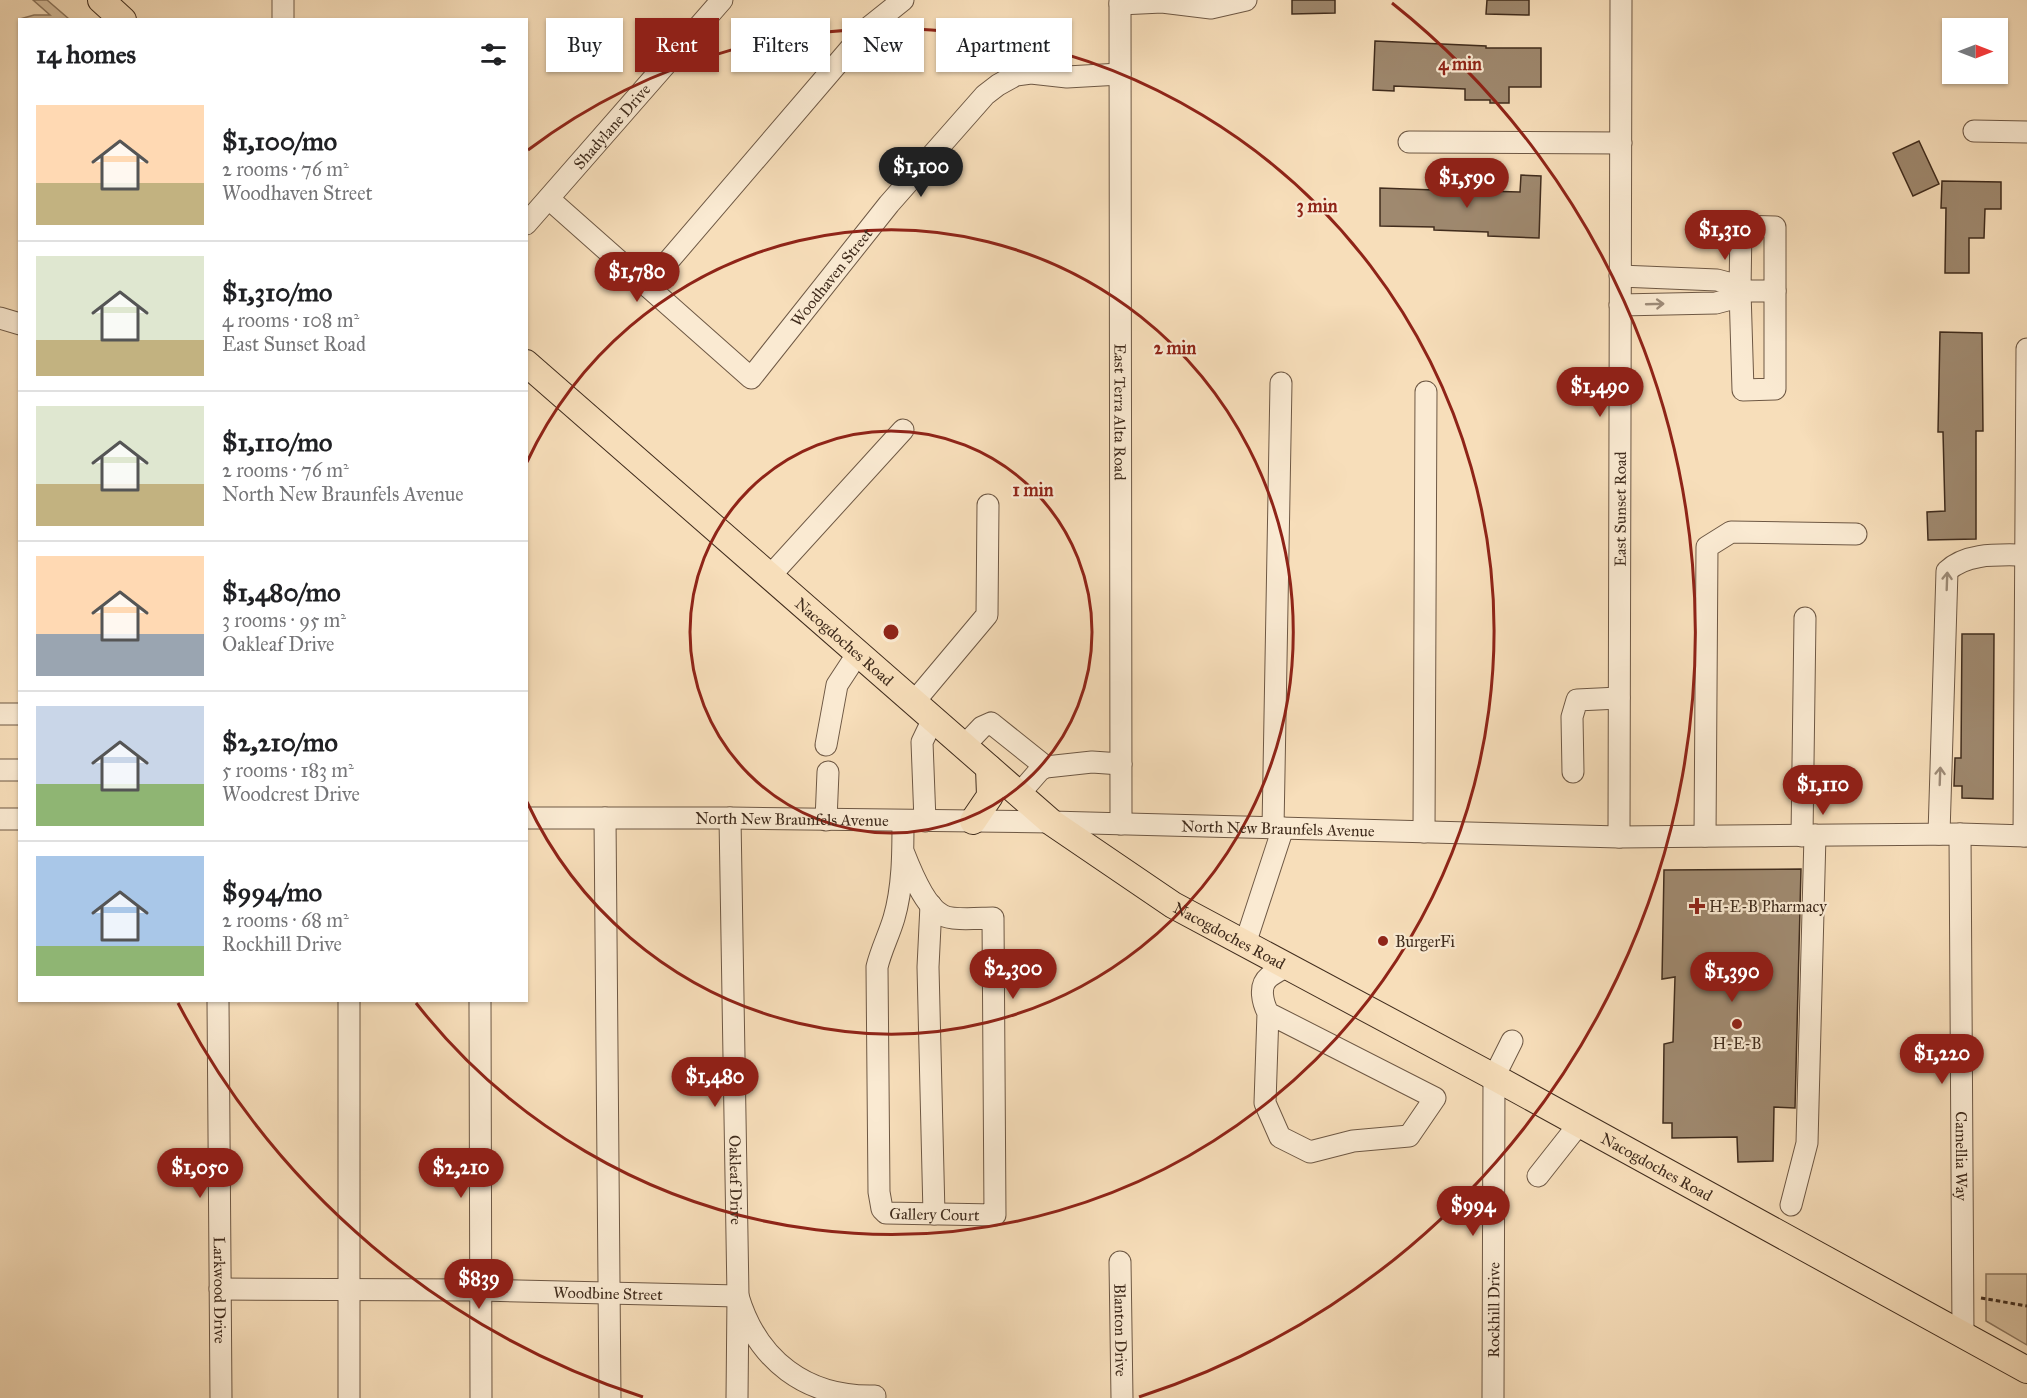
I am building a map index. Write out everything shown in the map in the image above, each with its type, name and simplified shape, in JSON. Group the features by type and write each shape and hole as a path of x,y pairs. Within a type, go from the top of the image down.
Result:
{"main road":[{"path":"100,0 121,18"},
{"name":"Nacogdoches Road","path":"528,365 1051,822 1173,906 1245,944 1281,970 1494,1077 2027,1370"},
{"path":"973,821 990,796 989,768"}],"street":[{"path":"283,0 283,18"},
{"name":"Shadylane Drive","path":"528,222 722,0"},
{"path":"549,199 646,286 868,28 903,0"},
{"path":"1120,2 1162,2 1211,8 1246,0"},
{"name":"East Sunset Road","path":"1619,837 1621,0"},
{"name":"East Terra Alta Road","path":"1120,2 1121,824"},
{"name":"Woodhaven Street","path":"646,286 751,378 889,204 991,90 1016,75 1031,73 1067,77 1120,74"},
{"path":"1974,131 2027,132"},
{"path":"1408,142 1621,143"},
{"path":"1741,226 1774,227 1775,389 1743,390 1740,291 1741,226"},
{"path":"1620,276 1717,280 1732,284 1740,291 1775,291"},
{"path":"1690,303 1691,278"},
{"path":"1620,305 1716,303 1731,299 1740,291"},
{"path":"0,318 18,323"},
{"path":"1741,350 1775,349"},
{"path":"2025,836 2027,349"},
{"path":"1245,944 1278,828 1281,383"},
{"path":"1424,832 1426,392"},
{"path":"771,576 903,430"},
{"path":"914,702 987,615 988,506"},
{"path":"1706,836 1707,547 1731,532 1856,534"},
{"name":"Camellia Way","path":"1963,1335 1950,834 1947,571 1954,563 1977,557 2026,555"},
{"path":"1791,1205 1807,1143 1809,835 1805,618"},
{"path":"826,745 837,685 858,653"},
{"path":"1573,772 1572,717 1577,700 1619,698"},
{"path":"0,714 18,714"},
{"name":"Gallery Court","path":"903,851 909,868 932,905 941,915 993,918 995,1215 886,1213 882,1209 879,1192 877,967 882,946 894,917 903,851 914,821 922,742 933,719"},
{"path":"964,746 982,727 990,723 1046,767"},
{"path":"1020,794 1040,770 1046,767 1092,762 1121,764"},
{"path":"0,770 18,770"},
{"path":"826,820 828,772"},
{"name":"North New Braunfels Avenue","path":"528,818 1051,822 1619,837 1950,834 2025,836"},
{"path":"605,818 610,1398"},
{"name":"Oakleaf Drive","path":"730,818 738,1296 737,1398"},
{"path":"0,819 18,819"},
{"path":"932,905 928,967 934,1214"},
{"path":"1268,1013 1435,1098 1409,1136 1353,1141 1310,1152 1280,1137 1264,1103 1268,1013 1262,1002 1264,986 1269,977 1281,970"},
{"name":"Larkwood Drive","path":"218,1002 220,1398"},
{"path":"349,1002 349,1398"},
{"path":"480,1002 481,1398"},
{"path":"1494,1077 1512,1041"},
{"name":"Rockhill Drive","path":"1492,1398 1494,1077"},
{"path":"1538,1176 1579,1124"},
{"name":"Blanton Drive","path":"1120,1262 1122,1398"},
{"name":"Woodbine Street","path":"220,1289 481,1290 738,1296"},
{"path":"738,1296 744,1317 757,1341 785,1370 808,1384 834,1393 875,1396"}],"path":[{"path":"1962,1296 2027,1306"}],"shaded area":[{"path":"33,0 47,0 68,18 24,18 34,15 50,15"},
{"path":"1986,1274 2027,1274 2027,1345 1986,1321"}],"building":[{"path":"1292,0 1335,0 1335,13 1292,14"},
{"path":"1487,0 1529,0 1529,15 1486,14"},
{"path":"1375,41 1486,46 1486,48 1541,48 1541,87 1509,87 1509,103 1465,100 1465,89 1394,86 1394,91 1373,90"},
{"path":"1919,141 1939,184 1913,196 1893,153"},
{"path":"1463,174 1482,175 1482,191 1520,192 1521,175 1541,176 1539,238 1488,236 1488,232 1434,230 1434,227 1380,226 1380,188 1462,191"},
{"path":"1942,181 2001,182 2001,209 1985,209 1984,238 1969,238 1969,273 1945,273 1946,208 1941,208"},
{"path":"1940,332 1982,333 1983,431 1976,431 1976,539 1928,540 1927,512 1945,511 1943,432 1938,432"},
{"path":"1962,634 1994,634 1993,799 1962,798 1962,786 1954,786 1955,758 1961,758"},
{"name":"H-E-B","path":"1801,869 1795,1108 1774,1107 1773,1161 1738,1162 1737,1137 1672,1138 1672,1123 1663,1123 1664,1044 1673,1042 1675,977 1662,979 1664,870"}],"place":[{"name":"H-E-B Pharmacy","path":"1697,906"},
{"name":"BurgerFi","path":"1383,941"},
{"name":"H-E-B","path":"1737,1024"}]}
